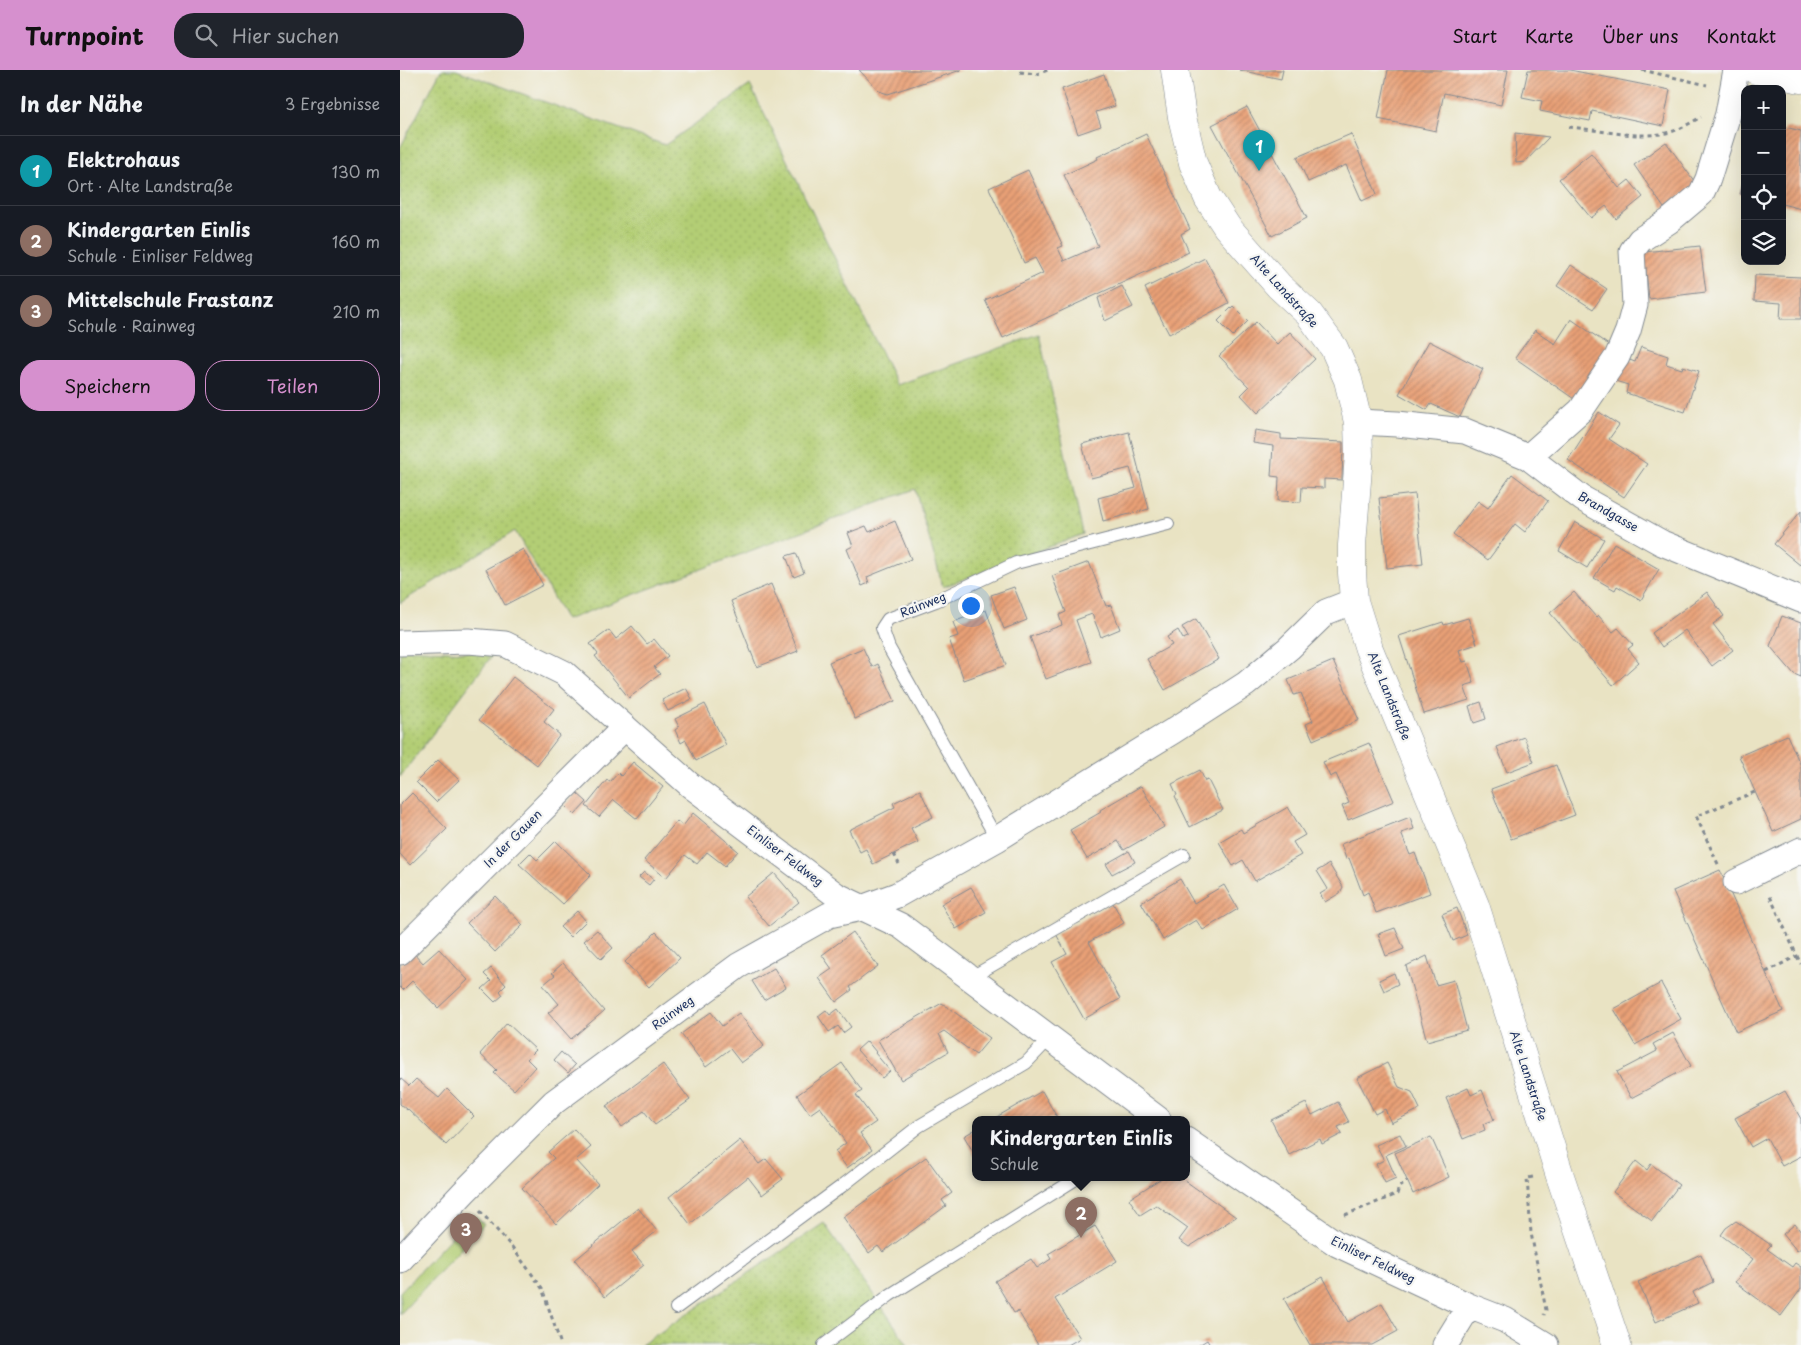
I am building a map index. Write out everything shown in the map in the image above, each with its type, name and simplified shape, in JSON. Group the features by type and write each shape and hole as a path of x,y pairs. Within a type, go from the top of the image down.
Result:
{"main road":[{"name":"Alte Landstraße","path":"1176,70 1182,117 1191,154 1208,198 1227,227 1279,286 1308,314 1334,348 1348,380 1358,422 1359,455 1352,564 1354,601 1369,649 1475,906 1560,1176 1618,1345"},
{"path":"1756,70 1801,79"}],"street":[{"path":"1528,457 1581,410 1617,357 1628,331 1635,305 1632,251 1640,240 1669,221 1701,194 1708,179 1728,114 1736,70"},
{"name":"Brandgasse","path":"1358,422 1465,431 1528,457 1582,499 1662,543 1801,600"},
{"name":"Rainweg","path":"400,1260 464,1192 554,1102 738,966 829,915 862,908 897,894 997,839 1246,684 1289,648 1326,612 1354,601"},
{"name":"Einliser Feldweg","path":"400,643 468,640 505,644 564,673 690,785 836,895 902,926 1154,1116"},
{"name":"In der Gauen","path":"400,952 625,727"},
{"path":"1736,882 1801,850"},
{"name":"Einliser Feldweg","path":"1190,1143 1337,1244 1469,1306 1505,1320 1546,1345"},
{"path":"1445,1345 1469,1306"}],"lane":[{"name":"Rainweg","path":"997,839 889,648 882,628 888,619 936,601 1016,563 1168,524"},
{"path":"970,978 1184,855"},
{"path":"676,1308 842,1186 919,1126 1026,1063 1050,1038"},
{"path":"824,1345 890,1295 1074,1181"}],"path":[{"path":"1020,72 1036,74 1048,70"},
{"path":"1642,70 1714,87"},
{"path":"1569,127 1642,135 1666,133 1685,126 1705,114 1728,114"},
{"path":"1736,882 1717,863 1696,816 1755,792"},
{"path":"1759,870 1801,964"},
{"path":"1766,972 1797,956"},
{"path":"1541,1174 1527,1178 1532,1233 1546,1310 1541,1320"},
{"path":"1345,1215 1397,1194 1399,1187 1407,1181"},
{"path":"464,1192 512,1247 542,1288 561,1345"}],"green space":[{"path":"441,70 456,70 665,145 750,85 897,385 1039,334 1083,534 943,587 915,489 566,620 515,531 400,603 400,148"},
{"path":"400,649 494,653 400,777"},
{"path":"473,1214 484,1224 400,1314 400,1292"},
{"path":"824,1223 908,1345 641,1345"}],"building":[{"path":"859,70 961,70 888,94 879,91"},
{"path":"1239,70 1283,70 1281,79"},
{"path":"1388,70 1508,70 1501,105 1444,93 1436,131 1378,119"},
{"path":"1528,70 1570,70 1670,90 1663,126 1592,111 1590,121 1540,111 1542,101 1522,97"},
{"path":"1104,74 1115,106 1096,112 1101,126 1078,134 1062,89"},
{"path":"1247,107 1307,218 1272,236 1212,125"},
{"path":"1786,127 1801,131 1801,209 1786,205"},
{"path":"1515,133 1549,137 1525,162 1516,163"},
{"path":"1146,134 1190,229 1181,234 1189,252 1003,338 985,300 1043,273 1035,258 1024,263 989,188 1028,170 1063,246 1058,248 1064,261 1098,246 1064,175"},
{"path":"1351,134 1377,194 1362,201 1346,165 1308,182 1297,157"},
{"path":"1666,142 1697,185 1664,208 1634,165"},
{"path":"1591,153 1619,188 1629,180 1643,197 1616,219 1606,206 1591,218 1559,179"},
{"path":"1700,246 1706,292 1649,299 1644,252"},
{"path":"1205,258 1229,303 1169,334 1145,288"},
{"path":"1571,265 1607,289 1593,309 1557,286"},
{"path":"1755,275 1801,277 1801,319 1780,319 1781,303 1754,301"},
{"path":"1122,286 1133,307 1105,321 1098,298"},
{"path":"1233,306 1248,321 1233,336 1218,321"},
{"path":"1571,319 1613,348 1577,401 1515,358 1535,330 1555,344"},
{"path":"1256,322 1277,344 1290,332 1315,359 1258,413 1241,395 1249,387 1219,356"},
{"path":"1429,341 1483,369 1460,417 1431,404 1427,410 1399,394"},
{"path":"1641,347 1668,356 1666,364 1682,369 1683,366 1699,371 1685,412 1626,393 1628,385 1612,380 1624,358 1635,362"},
{"path":"1599,412 1619,425 1609,439 1647,464 1624,497 1568,460"},
{"path":"1255,430 1281,434 1281,439 1343,442 1342,480 1324,479 1324,488 1302,487 1301,502 1278,501 1279,477 1271,476 1273,446 1253,443"},
{"path":"1129,432 1149,509 1103,521 1098,498 1136,488 1130,468 1091,478 1082,444"},
{"path":"1512,474 1548,501 1525,532 1515,524 1488,560 1453,534 1478,501 1488,508"},
{"path":"1415,494 1423,564 1387,568 1379,498"},
{"path":"1801,511 1801,563 1800,565 1774,544"},
{"path":"895,521 911,559 867,577 869,583 862,586 847,549 853,546 848,533 866,526 869,532"},
{"path":"1575,522 1604,539 1587,568 1559,551"},
{"path":"1614,543 1659,569 1641,600 1617,586 1615,590 1594,578"},
{"path":"523,549 543,585 505,605 486,569"},
{"path":"796,553 804,573 794,577 786,556"},
{"path":"1089,562 1106,606 1111,605 1120,629 1101,637 1092,614 1076,620 1091,662 1046,679 1030,637 1062,625 1059,615 1066,612 1052,576"},
{"path":"771,584 798,651 757,667 731,601"},
{"path":"1014,587 1027,620 1004,629 991,595"},
{"path":"1574,592 1596,617 1598,615 1613,632 1618,628 1633,645 1628,649 1639,662 1613,685 1550,613"},
{"path":"1707,592 1724,616 1713,624 1733,650 1712,666 1685,630 1662,647 1652,633"},
{"path":"986,610 1006,665 964,680 949,639 958,636 953,622"},
{"path":"1782,616 1801,623 1801,677 1794,674 1770,646"},
{"path":"1468,618 1477,644 1459,650 1463,662 1467,661 1474,683 1464,686 1469,700 1424,714 1399,636 1443,622 1444,625"},
{"path":"1196,619 1219,659 1165,690 1147,659 1172,645 1167,637 1178,630 1183,639 1188,637 1182,627"},
{"path":"632,626 647,644 654,639 668,656 654,667 660,674 629,698 595,656 598,654 590,644 609,630 616,639"},
{"path":"863,648 872,667 878,664 895,701 855,719 829,662"},
{"path":"1333,661 1359,720 1313,740 1306,724 1313,721 1301,693 1294,695 1288,680"},
{"path":"513,677 554,709 544,722 560,735 537,765 479,720"},
{"path":"686,688 692,699 668,711 662,700"},
{"path":"1481,702 1486,719 1474,723 1469,706"},
{"path":"705,704 726,745 696,761 686,740 681,743 675,730 679,727 675,719"},
{"path":"1787,735 1801,766 1801,819 1773,832 1739,756"},
{"path":"1524,737 1534,762 1507,772 1497,747"},
{"path":"1369,743 1394,801 1348,820 1342,806 1349,803 1336,774 1330,777 1323,762"},
{"path":"438,760 459,780 436,802 416,782"},
{"path":"633,762 663,787 637,819 614,800 599,817 586,806 607,780 610,782 618,773 621,776"},
{"path":"1556,765 1575,815 1511,839 1491,789"},
{"path":"1200,770 1205,781 1208,780 1223,810 1190,827 1175,796 1177,795 1172,784"},
{"path":"1141,786 1164,827 1124,850 1118,841 1087,859 1070,830"},
{"path":"920,790 933,817 911,828 918,842 873,864 866,849 860,852 849,830 895,807 893,803"},
{"path":"412,793 447,829 410,865 400,854 400,805"},
{"path":"577,793 587,802 575,815 565,805"},
{"path":"1288,807 1305,835 1293,842 1301,855 1255,881 1243,860 1233,866 1219,842 1241,829 1243,833"},
{"path":"693,813 738,851 725,866 707,852 697,864 685,855 666,878 644,860 677,821 683,826"},
{"path":"1410,817 1414,829 1401,833 1410,855 1415,853 1430,893 1376,913 1368,892 1363,895 1349,858 1346,859 1341,844"},
{"path":"556,841 591,875 563,904 519,864 530,853 537,860"},
{"path":"1129,851 1135,862 1112,874 1106,864"},
{"path":"1329,864 1343,887 1340,893 1325,902 1320,894 1328,889 1317,871"},
{"path":"1720,870 1783,1011 1736,1032 1673,891"},
{"path":"644,872 654,879 649,885 639,877"},
{"path":"774,873 799,902 769,926 745,897"},
{"path":"1180,879 1194,903 1224,885 1238,909 1203,930 1196,920 1163,940 1141,902"},
{"path":"971,887 986,912 956,929 941,904"},
{"path":"495,896 523,925 495,952 467,923"},
{"path":"1113,903 1124,923 1089,942 1120,999 1084,1019 1052,962 1067,954 1056,934"},
{"path":"1457,908 1467,935 1453,941 1442,914"},
{"path":"577,911 586,921 570,937 560,927"},
{"path":"1395,928 1404,949 1386,956 1378,934"},
{"path":"597,930 613,948 601,959 584,941"},
{"path":"656,932 680,958 649,987 625,962"},
{"path":"853,932 878,966 850,987 852,990 836,1002 819,978 832,969 822,955"},
{"path":"439,949 468,980 438,1008 412,981 403,990 400,987 400,965 413,952 423,963"},
{"path":"1427,956 1436,985 1454,980 1467,1030 1427,1041 1406,966"},
{"path":"563,963 604,1011 571,1039 548,1013 559,1004 543,985 555,975 552,973"},
{"path":"491,968 506,985 500,991 503,995 495,1002 482,989 491,981 484,974"},
{"path":"774,968 786,987 764,1000 752,981"},
{"path":"1394,973 1398,984 1384,991 1379,980"},
{"path":"1661,983 1681,1019 1635,1045 1614,1009"},
{"path":"942,1003 990,1038 976,1055 944,1031 939,1034 948,1052 901,1080 878,1040"},
{"path":"838,1009 851,1027 843,1033 838,1026 829,1032 818,1016 826,1010 830,1015"},
{"path":"711,1012 722,1026 739,1013 764,1046 741,1063 730,1049 706,1067 681,1034"},
{"path":"507,1023 536,1050 527,1059 535,1067 514,1090 494,1073 497,1070 480,1054"},
{"path":"1673,1033 1691,1066 1631,1098 1617,1072 1657,1051 1653,1044"},
{"path":"867,1041 890,1071 882,1078 857,1050"},
{"path":"561,1052 575,1065 568,1073 554,1060"},
{"path":"842,1063 862,1091 856,1095 876,1122 860,1133 872,1150 847,1168 835,1151 846,1143 820,1107 810,1114 797,1095"},
{"path":"1387,1063 1399,1087 1412,1092 1420,1109 1391,1123 1385,1109 1375,1114 1357,1078"},
{"path":"663,1064 690,1100 655,1125 644,1111 622,1127 606,1106"},
{"path":"400,1078 409,1086 416,1079 439,1098 447,1089 474,1116 446,1145 408,1109 400,1104"},
{"path":"1468,1088 1471,1095 1482,1090 1494,1120 1483,1124 1485,1130 1463,1139 1446,1098"},
{"path":"1042,1091 1056,1116 998,1116"},
{"path":"1785,1091 1801,1119 1801,1156 1782,1166 1767,1138 1751,1147 1735,1118"},
{"path":"1338,1102 1349,1122 1338,1127 1342,1134 1322,1144 1320,1139 1289,1155 1271,1120 1306,1103 1312,1115"},
{"path":"574,1129 591,1147 576,1160 598,1184 556,1224 522,1188 554,1158 548,1152"},
{"path":"972,1131 972,1150 964,1136"},
{"path":"1400,1134 1406,1146 1386,1155 1396,1178 1385,1183 1376,1164 1384,1160 1376,1145"},
{"path":"1431,1137 1449,1177 1413,1194 1395,1153"},
{"path":"740,1140 759,1164 766,1159 783,1179 762,1195 748,1177 690,1224 669,1197"},
{"path":"926,1157 952,1193 942,1200 946,1206 883,1252 878,1246 869,1253 843,1217"},
{"path":"1636,1161 1647,1170 1651,1164 1679,1185 1652,1221 1613,1192"},
{"path":"1157,1181 1186,1181 1236,1217 1189,1247 1179,1240 1188,1228 1156,1205 1140,1215 1129,1199"},
{"path":"638,1208 657,1231 632,1251 644,1265 605,1297 575,1260"},
{"path":"1736,1221 1771,1245 1767,1249 1792,1267 1795,1263 1801,1267 1801,1289 1781,1316 1735,1282 1753,1259 1721,1235 1726,1228"},
{"path":"1795,1224 1801,1232 1801,1248 1797,1251 1783,1234"},
{"path":"1095,1226 1117,1261 1055,1299 1080,1338 1068,1345 1038,1345 1018,1311 1014,1313 995,1281 1031,1259 1037,1268 1051,1259 1048,1254"},
{"path":"1701,1254 1713,1282 1693,1292 1698,1303 1656,1322 1638,1282"},
{"path":"1323,1277 1348,1322 1382,1303 1398,1331 1372,1345 1310,1345 1284,1299"},
{"path":"1207,1340 1210,1345 1199,1345"}],"place":[{"name":"Elektrohaus","path":"1259,171"},
{"name":"Kindergarten Einlis","path":"1081,1238"},
{"name":"Mittelschule Frastanz","path":"466,1254"}]}
